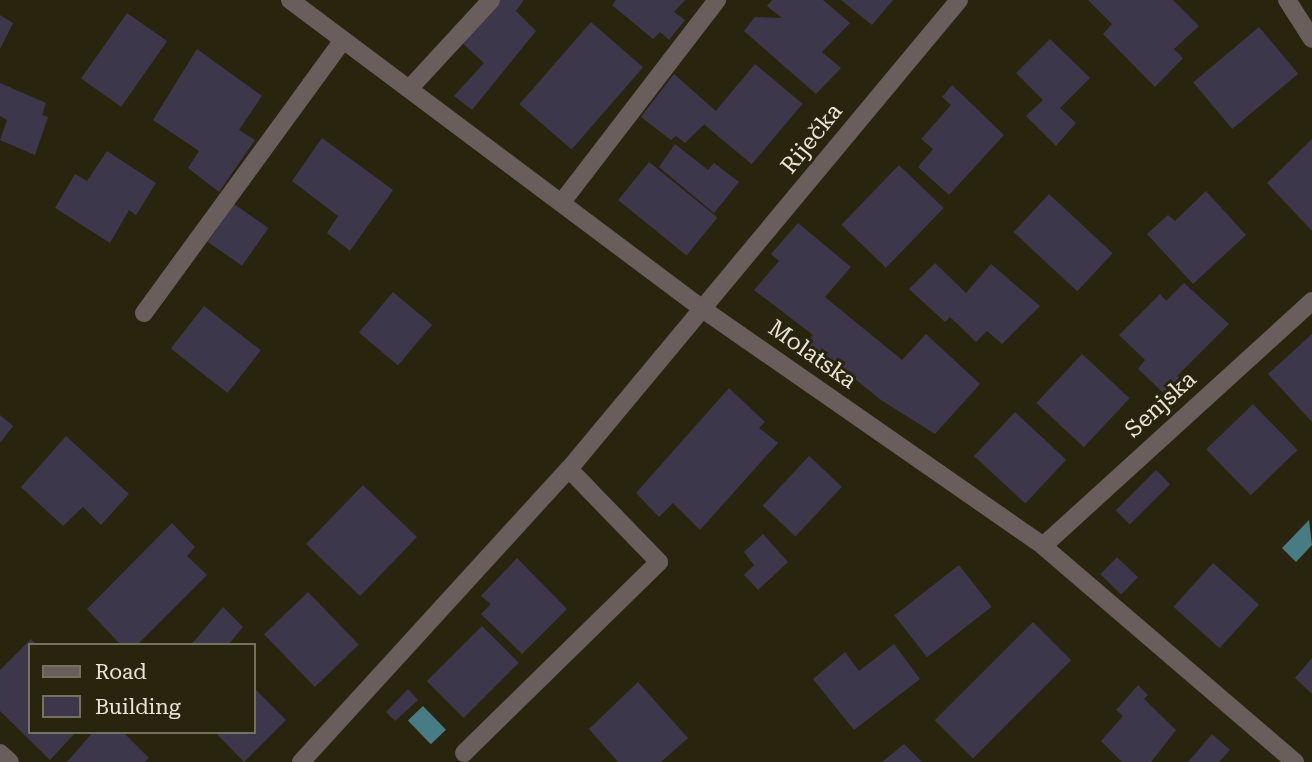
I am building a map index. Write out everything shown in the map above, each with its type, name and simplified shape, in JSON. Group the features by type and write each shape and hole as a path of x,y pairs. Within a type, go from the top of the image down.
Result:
{"street":[{"name":"Molatska","path":"290,0 704,310 1042,546 1295,762"},
{"path":"409,89 491,0"},
{"path":"562,202 717,0"},
{"name":"Riječka","path":"301,762 569,469 704,310 959,0"},
{"path":"1287,0 1312,39"},
{"path":"144,313 343,40"},
{"name":"Senjska","path":"1042,546 1312,301"},
{"path":"464,753 659,562 569,469"},
{"path":"0,753 10,762"}],"water":[{"path":"1309,520 1312,545 1296,562 1282,548"},
{"path":"423,706 446,730 431,744 408,721"}],"building":[{"path":"495,0 524,0 516,11 536,31 472,110 454,96 484,63 459,40"},
{"path":"616,0 685,0 674,12 685,20 669,40 660,32 653,39 612,5"},
{"path":"772,0 823,0 850,23 822,52 841,68 816,94 744,31 755,17 782,18 767,6"},
{"path":"841,0 893,0 872,25"},
{"path":"1088,0 1173,0 1199,26 1174,49 1183,58 1155,87 1103,34 1112,24"},
{"path":"127,13 167,41 121,107 81,79"},
{"path":"0,15 13,23 0,49"},
{"path":"591,22 643,67 572,150 519,104"},
{"path":"1259,27 1298,74 1232,129 1193,82"},
{"path":"1050,39 1090,78 1060,108 1076,123 1056,146 1026,116 1043,100 1016,73"},
{"path":"197,49 262,96 239,130 255,140 219,192 188,168 199,151 153,120"},
{"path":"755,64 802,104 752,164 704,125"},
{"path":"674,74 717,112 685,143 676,136 671,140 641,117"},
{"path":"0,83 46,103 42,115 48,117 35,155 0,140 7,120 0,116"},
{"path":"952,85 1004,135 949,195 918,167 933,149 921,139 951,105 942,97"},
{"path":"322,138 393,190 350,251 327,233 338,216 292,181"},
{"path":"1312,139 1312,231 1267,183"},
{"path":"675,144 708,170 714,163 739,182 714,213 659,167"},
{"path":"107,151 156,183 136,215 129,210 110,243 55,208 75,174 87,181"},
{"path":"649,162 717,217 687,255 618,200"},
{"path":"899,165 944,208 886,268 841,225"},
{"path":"1206,191 1246,235 1193,284 1147,234 1168,215 1175,221"},
{"path":"1049,194 1113,253 1077,291 1014,232"},
{"path":"234,204 268,228 242,266 208,242"},
{"path":"798,223 851,267 825,297 902,360 926,334 980,384 935,434 881,400 839,366 835,371 803,345 813,335 754,290 779,261 771,254"},
{"path":"935,263 966,293 991,264 1040,306 1002,344 987,331 976,342 950,317 945,322 909,289"},
{"path":"1184,283 1229,324 1177,376 1188,385 1173,402 1138,369 1145,360 1119,335 1160,294 1166,301"},
{"path":"393,292 432,325 398,365 359,333"},
{"path":"204,306 261,350 227,393 171,349"},
{"path":"1312,334 1312,422 1268,374"},
{"path":"1082,354 1130,398 1084,447 1036,403"},
{"path":"729,388 765,422 759,428 778,443 700,530 673,503 659,517 636,493"},
{"path":"1253,404 1297,450 1251,495 1206,449"},
{"path":"1015,412 1066,460 1025,504 974,456"},
{"path":"0,415 13,426 0,443"},
{"path":"66,436 129,494 101,525 83,507 63,526 21,487"},
{"path":"809,456 842,487 796,536 763,506"},
{"path":"1156,470 1170,484 1130,524 1116,510"},
{"path":"363,485 417,537 360,596 306,544"},
{"path":"172,523 195,547 187,556 207,575 139,643 119,643 87,609"},
{"path":"763,534 788,562 758,590 744,575 754,565 744,552"},
{"path":"1117,557 1138,577 1121,594 1100,574"},
{"path":"517,558 567,609 522,654 481,614 491,604 481,596"},
{"path":"1213,563 1259,604 1220,648 1174,607"},
{"path":"959,565 992,607 927,657 894,615"},
{"path":"308,592 359,645 315,687 264,634"},
{"path":"223,607 243,627 230,643 193,643"},
{"path":"1033,622 1071,660 973,758 935,720"},
{"path":"482,626 519,663 464,718 427,681"},
{"path":"31,639 35,643 28,643 28,734 74,734 50,760 0,711 0,670"},
{"path":"894,644 920,679 854,730 813,679 845,652 859,671"},
{"path":"1312,658 1312,694 1295,678"},
{"path":"638,682 688,738 661,762 618,762 589,729"},
{"path":"1138,685 1148,695 1144,699 1176,730 1151,762 1122,762 1101,741 1123,716 1116,710"},
{"path":"408,689 418,700 395,721 386,712"},
{"path":"256,690 286,720 244,762 217,734 256,734"},
{"path":"91,734 125,734 149,758 145,762 67,762"},
{"path":"1212,734 1230,750 1219,762 1188,762"},
{"path":"904,744 922,762 882,762"}]}
